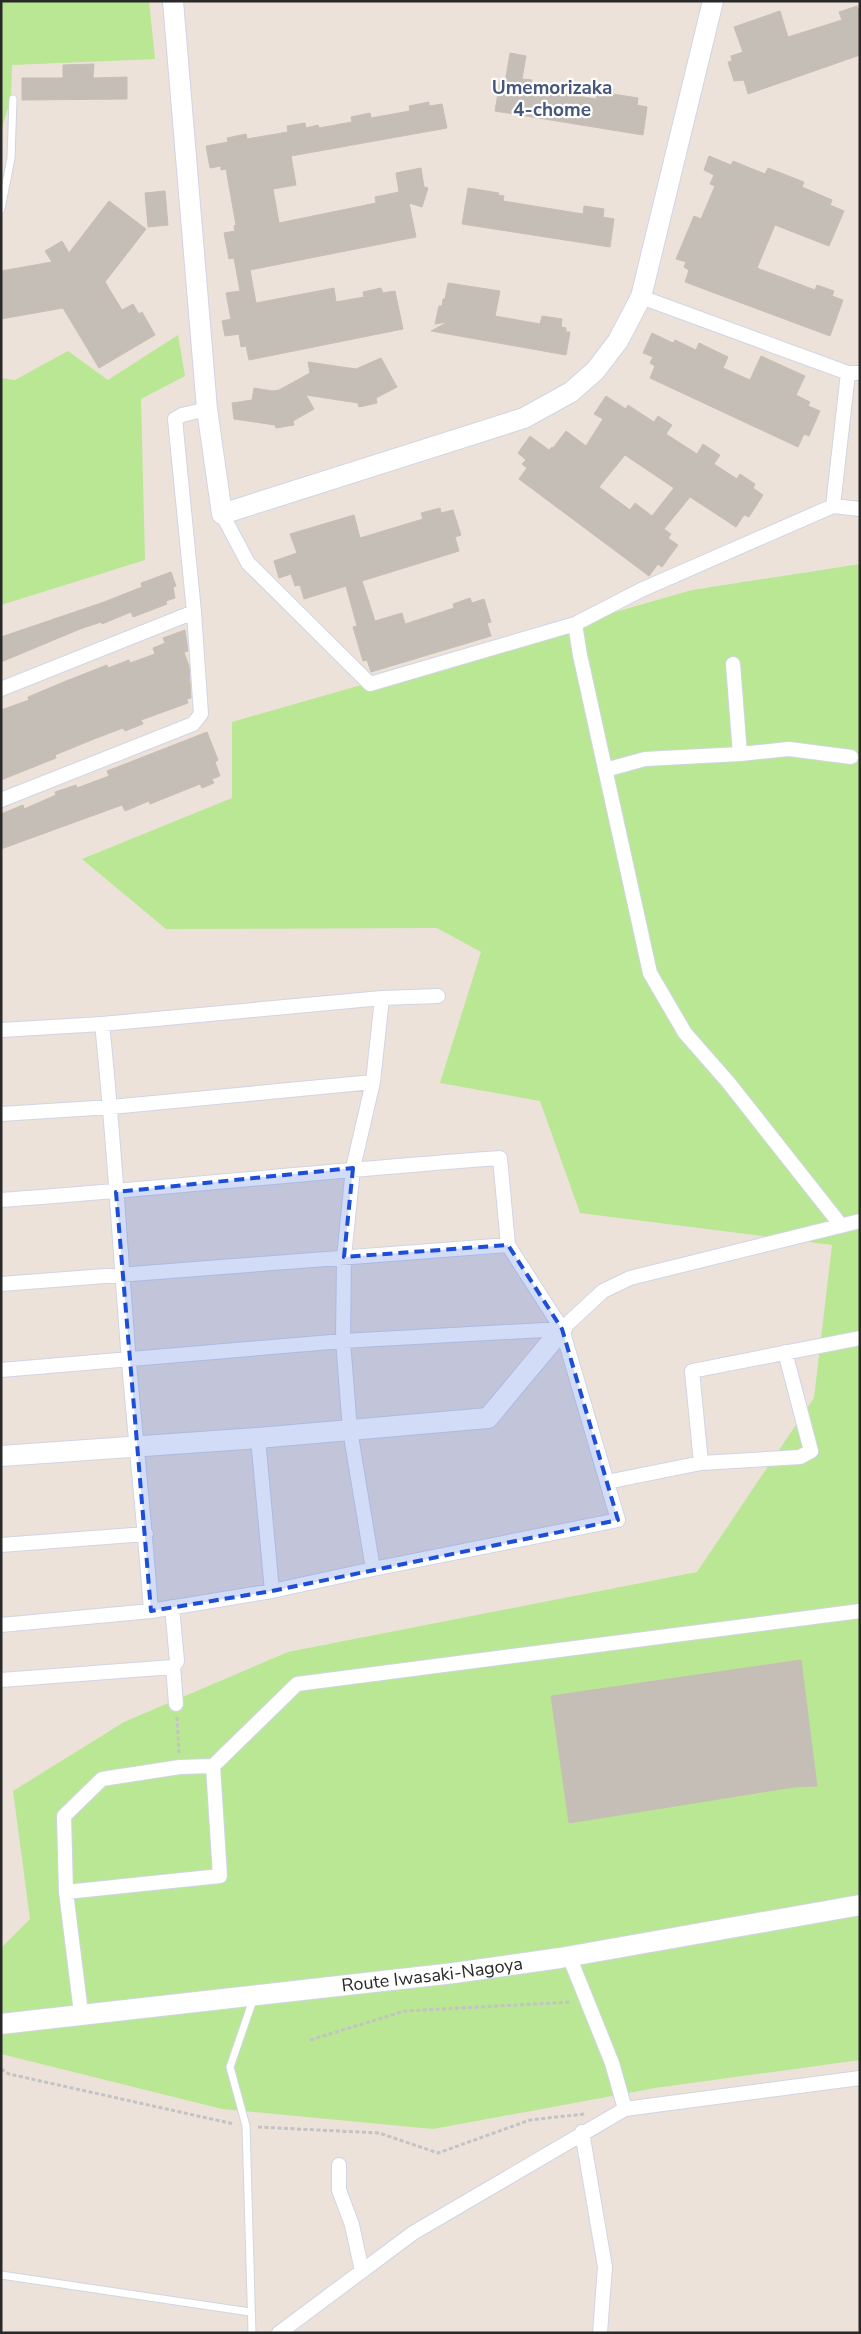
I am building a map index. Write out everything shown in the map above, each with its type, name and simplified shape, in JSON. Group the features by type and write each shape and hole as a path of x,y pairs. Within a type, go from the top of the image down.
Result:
{"street":[{"path":"172,1 207,409 222,514 248,563 370,684 575,624 641,590 833,506 860,509"},
{"path":"222,514 524,418 571,392 595,371 618,341 641,297 714,1"},
{"path":"641,297 854,373 833,506"},
{"path":"1,800 197,721 201,714 194,612 175,419 182,415 207,409"},
{"path":"1,689 194,612"},
{"path":"575,624 650,973 686,1033 728,1082 840,1224"},
{"path":"733,664 740,754"},
{"path":"605,770 645,759 740,754 789,748 851,757"},
{"path":"1,1030 102,1024 382,998 438,996"},
{"path":"373,1568 350,1430 343,1341 344,1257 352,1168 373,1082 382,998"},
{"path":"102,1024 111,1106 129,1360 146,1534 151,1611"},
{"path":"1,1114 373,1082"},
{"path":"1,1200 116,1192 352,1168 500,1158 508,1245 562,1328 618,1520 373,1568 272,1591 151,1611 1,1624"},
{"path":"1,1456 258,1438 488,1418 562,1328 603,1291 630,1278 840,1224 860,1221"},
{"path":"1,1284 508,1245"},
{"path":"1,1370 343,1341 562,1328"},
{"path":"701,1463 692,1371 860,1338"},
{"path":"607,1482 701,1463 800,1457 811,1451 785,1352"},
{"path":"258,1438 272,1591"},
{"path":"1,1545 146,1534"},
{"path":"172,1607 177,1661 173,1666 176,1704"},
{"path":"81,2014 66,1892 64,1816 102,1779 180,1767 213,1766 297,1684 860,1611"},
{"path":"1,1680 173,1666"},
{"path":"66,1892 220,1876 213,1766"},
{"name":"Route Iwasaki-Nagoya","path":"1,2024 454,1973 569,1956 860,1905"},
{"path":"569,1956 612,2063 625,2109"},
{"path":"279,2333 413,2233 582,2132 625,2109 860,2078"},
{"path":"582,2132 605,2267 600,2333"},
{"path":"339,2165 340,2190 352,2225 362,2271"}],"lane":[{"path":"1,209 11,158 13,99"},
{"path":"252,2333 246,2126 230,2068 255,1996"},
{"path":"1,2275 250,2312"}],"path":[{"path":"176,1704 180,1767"},
{"path":"310,2040 405,2011 587,2001"},
{"path":"1,2069 9,2074 246,2126 379,2133 438,2153 530,2120 587,2114"}],"highlighted area":[{"path":"353,1168 344,1257 508,1245 562,1329 618,1520 272,1591 151,1611 116,1192"}],"green space":[{"path":"1,1 149,1 155,59 12,65 11,98 1,131"},
{"path":"178,335 185,376 141,399 145,560 1,605 1,378 15,380 68,351 108,380"},
{"path":"860,564 860,2060 655,2088 433,2129 222,2109 1,2054 1,1948 30,1919 13,1791 124,1722 288,1652 697,1572 814,1398 832,1245 580,1213 540,1101 440,1083 481,952 437,928 166,929 82,859 232,798 232,722 692,590"}],"building":[{"path":"857,6 860,14 860,55 748,94 744,80 734,81 728,62 732,61 731,56 743,52 734,27 780,11 788,37 842,20 839,12"},
{"path":"510,53 526,56 522,79 532,80 531,83 538,84 537,90 596,99 599,87 614,89 613,94 638,98 637,105 647,107 643,135 495,111 500,82 505,83"},
{"path":"94,64 93,78 127,77 127,99 22,100 22,78 63,78 63,65"},
{"path":"429,102 429,106 442,104 447,128 291,156 296,185 273,189 279,223 376,203 375,197 399,192 396,173 421,168 424,187 428,188 422,207 409,203 416,237 250,270 256,303 334,288 336,302 364,297 363,292 381,288 383,293 395,291 403,329 249,360 246,346 241,347 239,334 225,336 222,321 231,319 226,293 240,291 234,258 229,259 224,233 235,231 234,226 236,225 226,169 221,170 221,166 210,168 206,146 228,142 227,138 246,134 247,139 288,132 287,126 305,123 306,128 318,125 319,128 352,122 351,117 370,113 371,118 410,111 409,106"},
{"path":"709,156 731,165 733,161 765,174 768,168 804,182 802,187 832,200 830,205 844,211 829,246 775,225 757,268 815,290 817,285 834,291 832,296 843,300 830,336 685,282 689,270 684,267 686,262 676,259 694,216 701,219 715,186 710,184 714,175 704,170"},
{"path":"468,188 499,193 498,195 504,196 503,201 583,214 584,206 604,209 603,217 614,219 610,247 462,224"},
{"path":"165,191 168,225 148,227 145,193"},
{"path":"109,201 146,229 105,282 122,310 133,304 139,314 142,312 155,335 99,368 63,308 1,319 1,271 52,262 45,251 62,241 69,253"},
{"path":"448,283 500,291 495,316 540,324 542,316 562,319 561,327 566,328 566,332 570,332 566,355 431,331 448,322 435,324 439,306 442,306 443,299 445,299"},
{"path":"652,333 673,343 675,340 696,350 699,343 728,357 723,368 750,380 761,356 805,376 796,395 810,402 808,406 820,411 809,436 804,434 798,447 650,378 655,366 650,363 653,357 643,353"},
{"path":"381,358 397,387 376,398 377,403 359,407 358,403 306,395 314,409 293,421 294,425 276,428 275,425 234,419 232,403 252,400 254,388 279,390 310,373 308,362 356,369"},
{"path":"606,396 626,409 628,405 654,422 658,416 672,425 666,434 697,454 703,444 720,455 714,464 737,479 740,474 755,484 753,488 763,495 749,517 744,515 736,527 690,497 664,529 671,534 668,538 678,545 662,567 658,564 649,576 519,479 527,468 522,464 526,460 518,453 530,436 549,450 553,448 566,431 586,446 603,419 594,414","holes":["625,455 674,488 652,516 635,503 630,510 599,487"]},
{"path":"440,508 441,513 453,510 461,535 455,537 459,551 362,581 375,621 402,613 405,624 454,608 453,604 470,598 472,603 484,599 491,622 487,623 491,636 371,672 367,660 363,661 353,627 357,626 346,586 304,599 300,585 295,586 291,574 279,578 274,561 297,553 290,534 354,515 360,538 423,519 421,513"},
{"path":"171,572 176,586 173,587 175,598 166,601 167,604 133,617 131,612 102,624 101,622 80,629 1,662 1,637 104,602 142,587 141,583"},
{"path":"185,630 188,651 184,652 189,666 191,698 187,699 188,703 141,720 143,724 125,731 123,728 55,755 56,758 1,780 1,710 29,700 28,697 107,665 108,668 129,660 130,663 155,654 153,648 165,643 163,638"},
{"path":"207,732 218,760 215,762 220,776 212,779 214,783 202,788 200,784 150,804 149,801 125,811 122,805 1,849 1,814 23,805 24,809 56,795 55,792 76,785 77,788 109,776 107,771"},
{"path":"801,1660 817,1786 794,1787 569,1823 551,1696"}],"district":[{"name":"Umemorizaka 4-chome","path":"552,98"}]}
